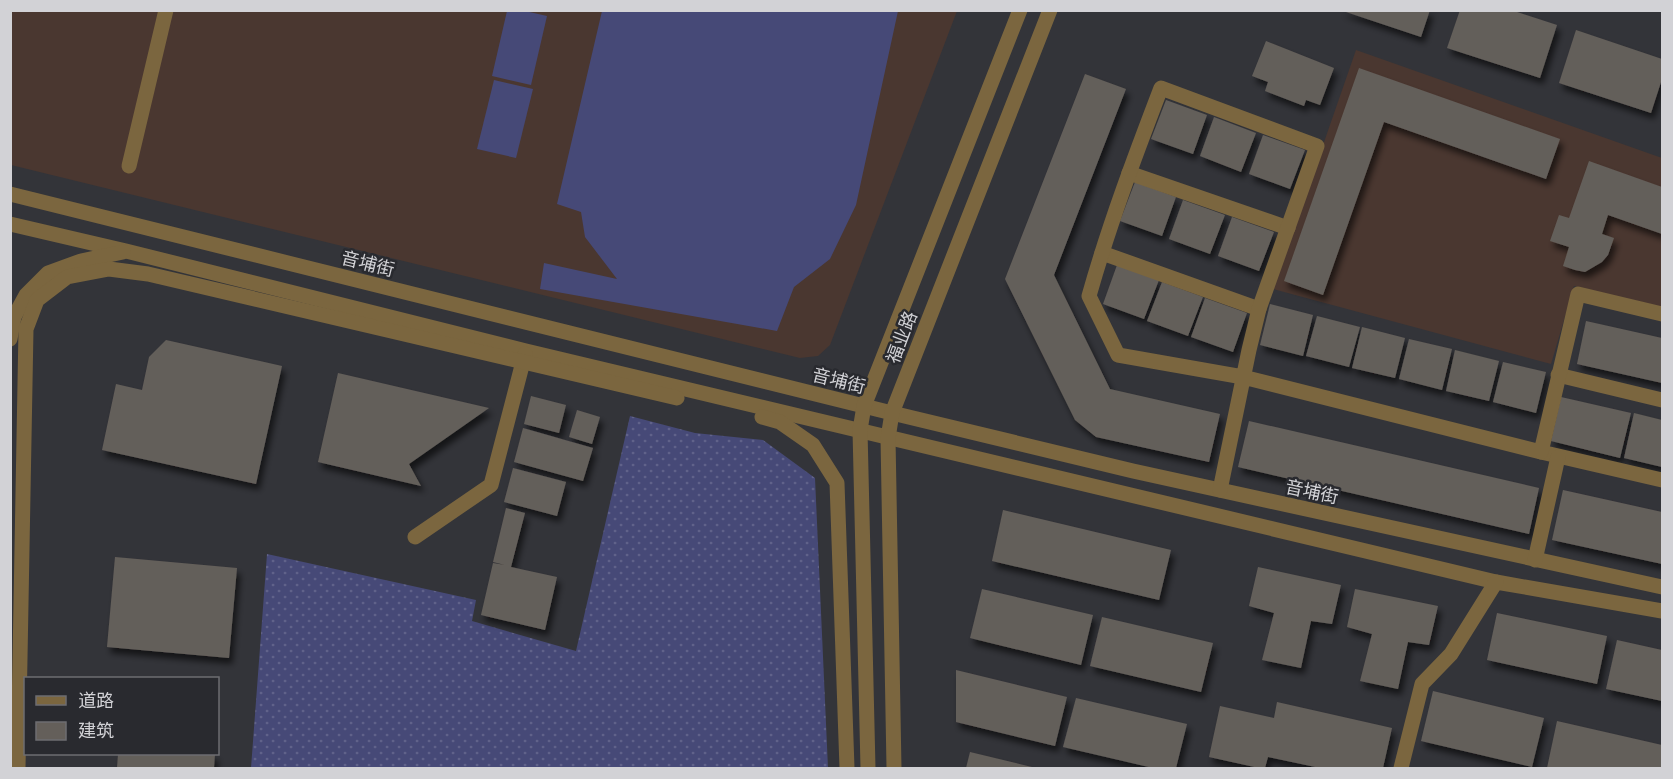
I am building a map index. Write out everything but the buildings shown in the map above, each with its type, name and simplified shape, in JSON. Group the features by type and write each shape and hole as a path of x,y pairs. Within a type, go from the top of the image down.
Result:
{"street":[{"path":"129,166 166,10"},
{"name":"福业路","path":"868,768 860,430 864,406 1020,10"},
{"name":"福业路","path":"894,768 888,438 892,413 1050,10"},
{"path":"1220,490 1243,377 1259,309 1317,146 1161,88 1128,173 1089,296 1118,355 1243,377 1558,457 1662,480"},
{"path":"1128,173 1288,228"},
{"name":"音埔街","path":"10,195 1110,466 1662,587"},
{"path":"10,224 126,251 780,422 813,445 837,483 847,768"},
{"path":"10,339 14,317 26,295 48,273 81,261 126,251"},
{"path":"1102,253 1259,309"},
{"path":"18,768 26,329 37,300 67,277 109,269 148,274 860,430 1496,582 1662,611"},
{"path":"1541,452 1578,294 1662,315"},
{"path":"415,537 491,485 525,356"},
{"path":"1558,375 1662,400"},
{"path":"1535,560 1558,457"},
{"path":"1401,768 1422,684 1451,654 1496,582"}],"shaded area":[{"path":"11,11 957,11 830,345 818,356 800,358 11,165"},
{"path":"507,11 525,11 547,16 531,85 492,76"},
{"path":"602,11 898,11 856,205 830,259 794,287 777,331 540,289 544,263 617,279 585,237 581,212 557,204"},
{"path":"1356,50 1662,158 1662,307 1574,286 1551,364 1273,289"},
{"path":"494,80 533,89 516,158 477,149"},
{"path":"630,416 695,433 763,440 815,478 828,768 251,768 267,554 476,600 472,621 576,651"}]}
